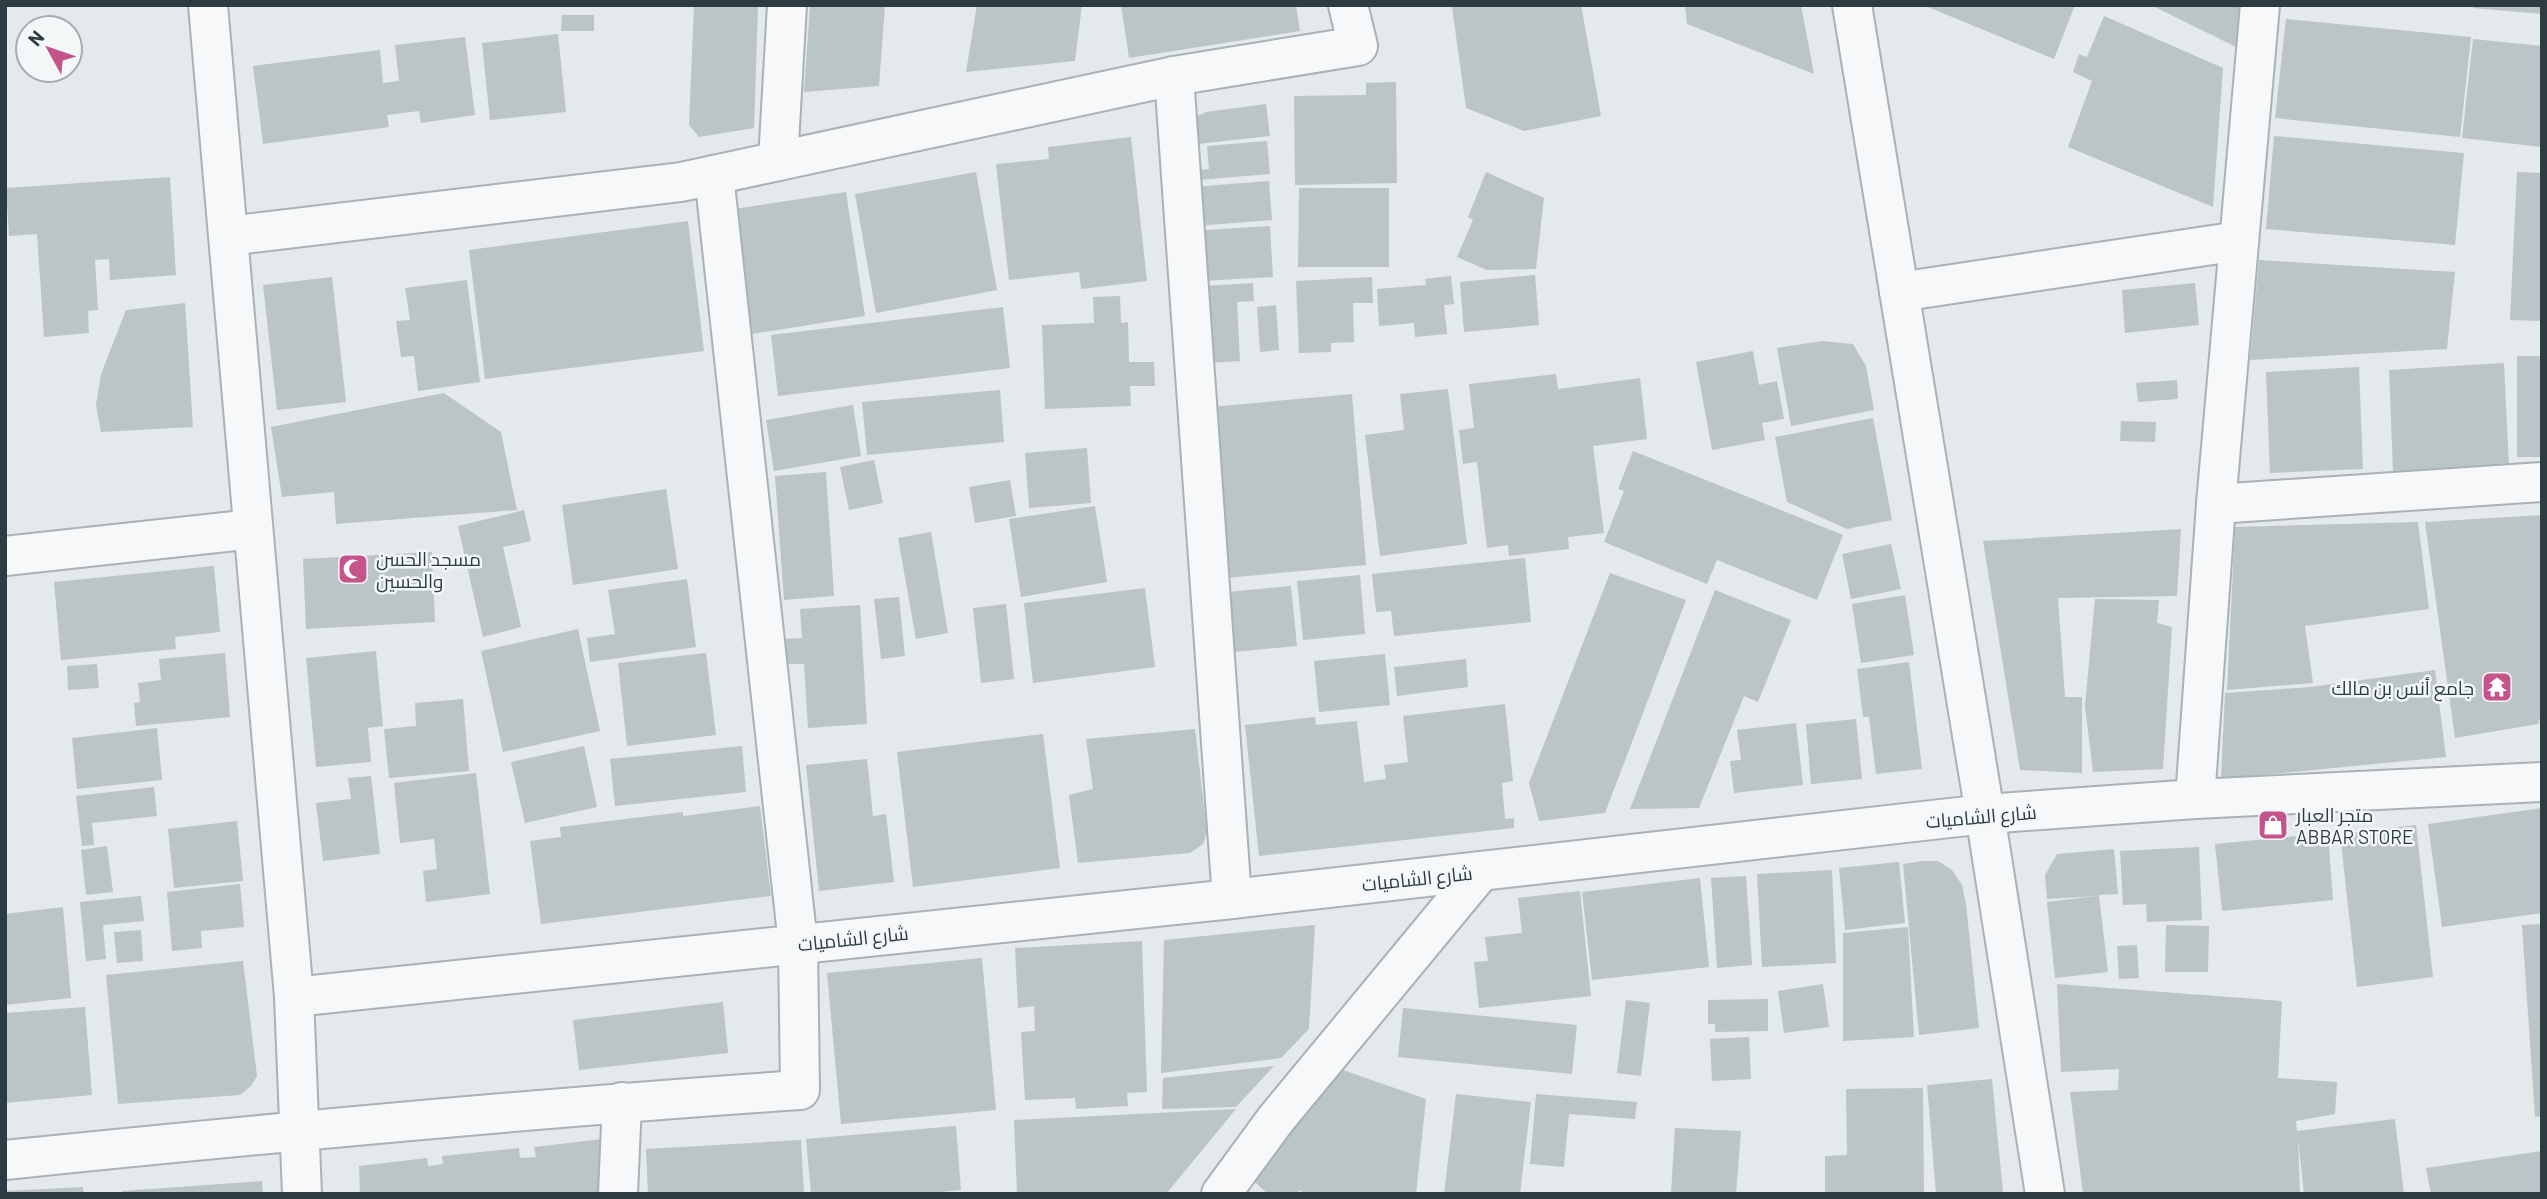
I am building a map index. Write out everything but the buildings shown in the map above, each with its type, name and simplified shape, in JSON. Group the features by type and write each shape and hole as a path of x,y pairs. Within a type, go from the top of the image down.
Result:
{"street":[{"path":"208,5 294,997 302,1194"},
{"path":"778,161 787,5"},
{"path":"228,236 681,183 1174,76 1358,46 1348,5"},
{"path":"1852,5 2045,1194"},
{"path":"2195,799 2216,504 2260,5"},
{"path":"1174,76 1231,899"},
{"path":"5,1160 300,1130 622,1102 800,1090 798,944 714,175"},
{"path":"1899,292 2239,241"},
{"path":"2216,504 2542,482"},
{"path":"5,556 253,529"},
{"name":"شارع الشاميات","path":"294,997 1231,899 1985,814 2195,799 2542,782"},
{"path":"1221,1194 1276,1119 1481,871"},
{"path":"618,1194 622,1102"}],"place":[{"name":"مسجد الحسن والحسين","path":"353,569"},
{"name":"جامع أنس بن مالك","path":"2497,687"},
{"name":"متجر العبار ABBAR STORE","path":"2273,825"}]}
